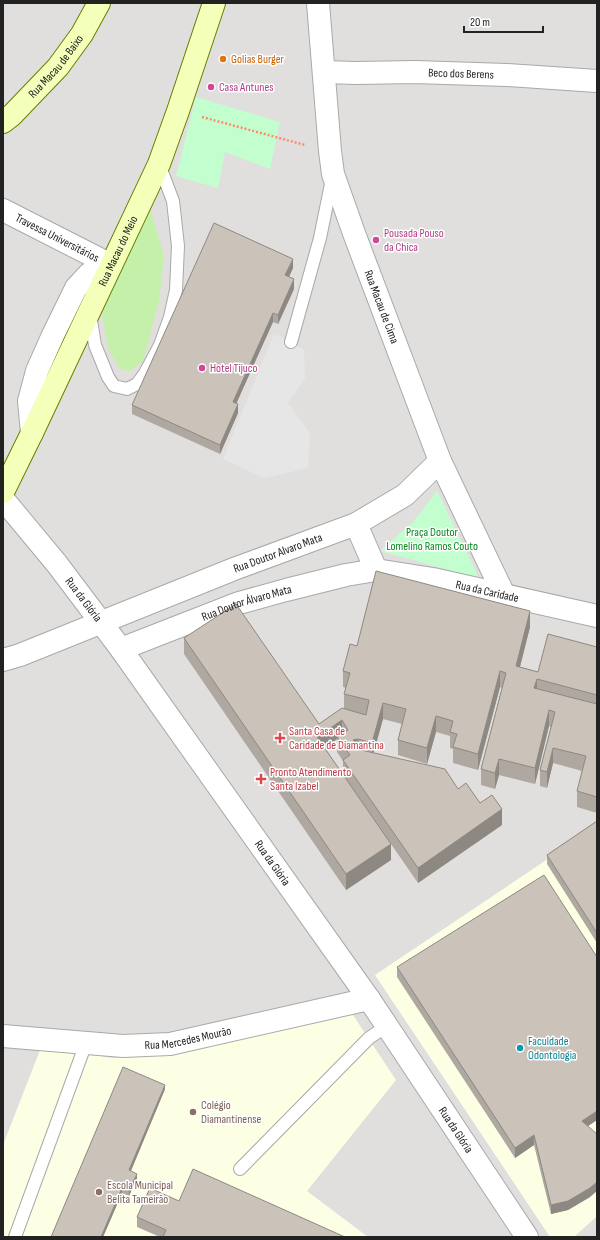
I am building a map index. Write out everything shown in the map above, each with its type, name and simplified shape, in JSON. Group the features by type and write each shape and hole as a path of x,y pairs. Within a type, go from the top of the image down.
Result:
{"main road":[{"name":"Rua Macau de Baixo","path":"3,122 12,115 58,67 82,34 99,3"},
{"name":"Rua Macau do Meio","path":"3,492 32,434 158,164 178,111 214,3"}],"street":[{"name":"Rua Macau de Cima","path":"318,3 333,174 440,461 504,594"},
{"name":"Beco dos Berens","path":"324,72 415,72 500,75 597,81"},
{"name":"Travessa Universitários","path":"3,210 109,270"},
{"path":"32,434 29,401 36,372 53,335 76,288 89,274 109,270"},
{"name":"Rua Doutor Alvaro Mata","path":"3,660 20,655 234,569 356,524 405,495 440,461"},
{"name":"Rua da Glória","path":"3,499 57,564 121,648 369,999 527,1237"},
{"path":"356,524 376,570"},
{"name":"Rua da Caridade","path":"376,570 433,579 597,616"},
{"name":"Rua Doutor Álvaro Mata","path":"121,648 239,603 346,575 376,570"},
{"name":"Rua Mercedes Mourão","path":"3,1036 123,1046 170,1044 369,999"}],"lane":[{"path":"90,310 95,345 108,377 114,386 127,389 137,384 145,373 160,345 170,317 176,290 178,246 173,201 158,164"},
{"path":"291,342 320,238 333,174"},
{"path":"240,1169 369,1038 387,1026"},
{"path":"15,1237 86,1043"}],"path":[{"path":"178,111 330,151"}],"shaded area":[{"path":"3,3 597,3 597,1237 3,1237"},
{"path":"274,334 304,350 305,378 288,403 310,433 308,468 264,478 223,459"},
{"name":"Faculdade Odontologia","path":"597,826 597,1216 574,1237 550,1237 375,975"},
{"name":"Colégio Diamantinense","path":"351,1012 396,1080 307,1191 368,1237 3,1237 3,1145 42,1045 112,1058 176,1054"}],"green space":[{"path":"196,97 280,122 270,169 225,152 218,188 176,176"},
{"path":"150,209 164,255 159,301 143,362 129,371 120,369 108,349 102,313"},
{"name":"Praça Doutor Lomelino Ramos Couto","path":"437,491 479,578 380,551 413,522"}],"building":[{"name":"Hotel Tijuco","path":"214,223 293,259 285,275 294,279 278,315 273,313 233,402 238,404 220,445 132,405"},
{"name":"Santa Casa de Caridade de Diamantina","path":"376,571 530,611 516,666 538,672 548,634 597,647 597,695 537,679 534,688 597,704 597,797 577,791 586,756 553,748 547,772 540,770 555,712 549,710 535,768 499,759 495,773 481,769 506,673 500,671 478,754 453,747 457,734 450,732 453,721 436,716 427,748 398,740 406,709 383,703 372,743 358,739 353,740 361,750 445,769 458,789 466,783 480,803 492,795 502,809 418,868 343,760 350,755 337,737 348,730 342,720 317,737 391,844 346,874 184,638 236,604 319,724 342,708 366,715 369,700 344,694 350,673 343,671 350,644 357,646"},
{"path":"597,821 597,933 547,855"},
{"name":"Faculdade Odontologia","path":"544,875 597,957 597,1111 582,1121 597,1134 597,1182 568,1201 551,1205 534,1135 515,1148 397,967"},
{"path":"123,1067 165,1085 129,1170 137,1174 129,1191 122,1188 101,1237 51,1237"},
{"path":"193,1169 345,1237 163,1237 166,1230 137,1217 150,1188 179,1201"}],"place":[{"name":"Golias Burger","path":"223,59"},
{"name":"Casa Antunes","path":"211,87"},
{"name":"Pousada Pouso da Chica","path":"376,240"},
{"name":"Hotel Tijuco","path":"202,368"},
{"name":"Santa Casa de Caridade de Diamantina","path":"280,738"},
{"name":"Pronto Atendimento Santa Izabel","path":"261,779"},
{"name":"Faculdade Odontologia","path":"520,1048"},
{"name":"Colégio Diamantinense","path":"193,1112"},
{"name":"Escola Municipal Belita Tameirão","path":"99,1192"}]}
